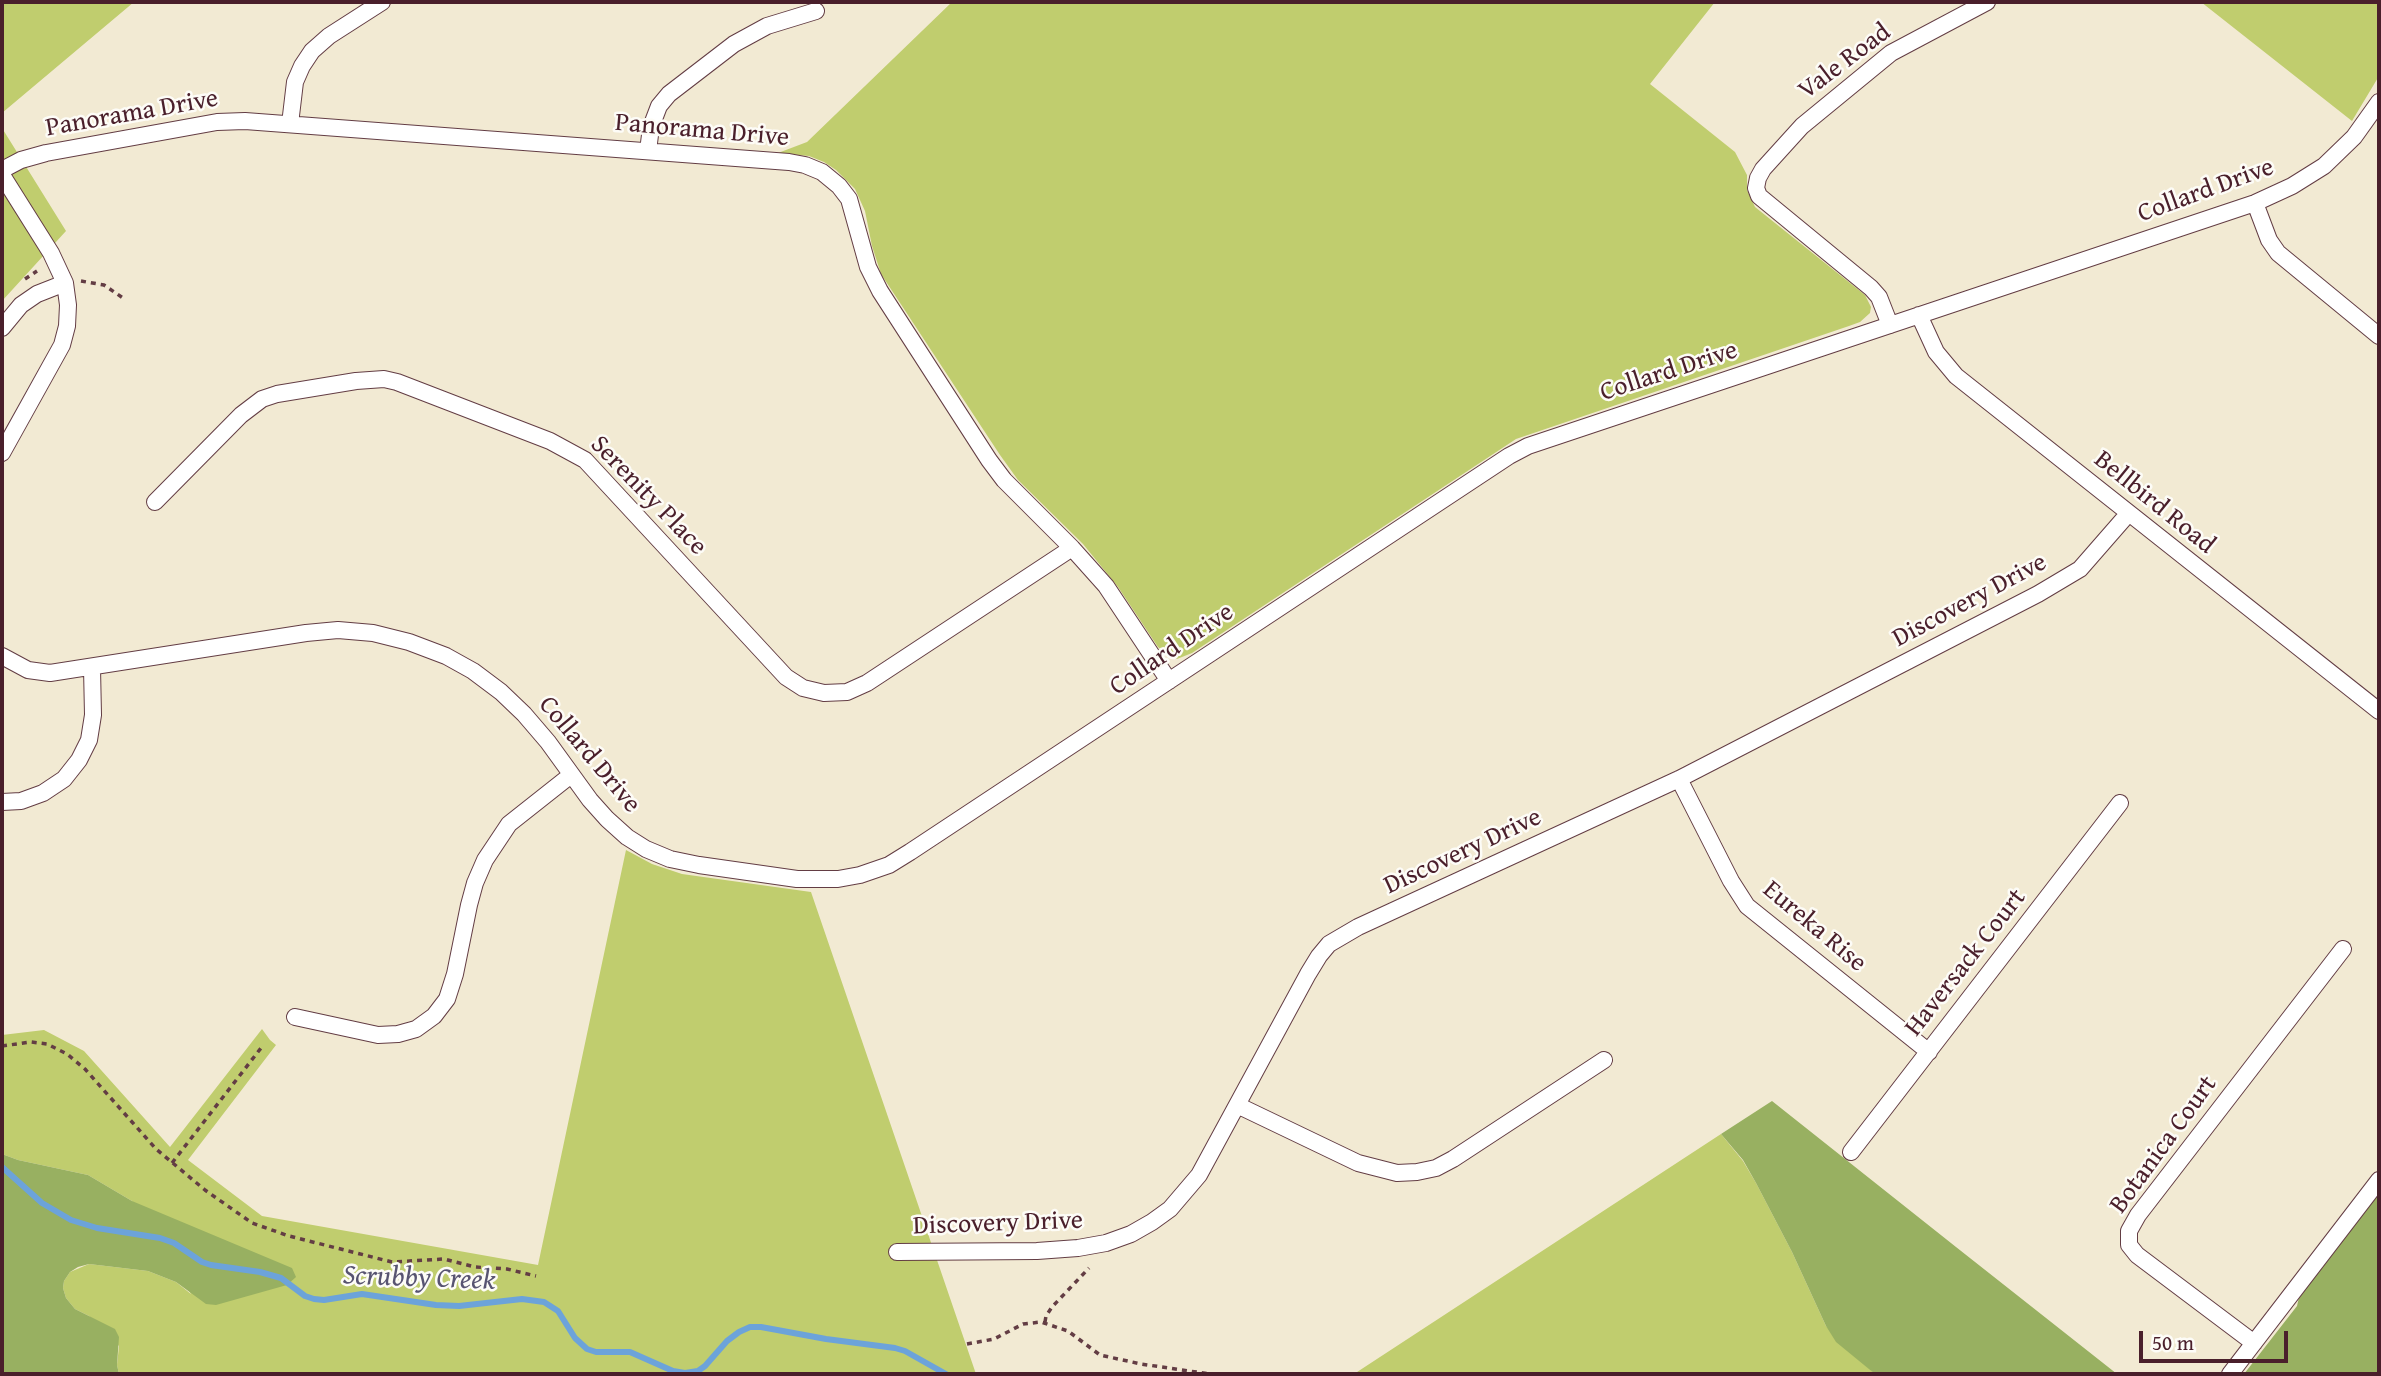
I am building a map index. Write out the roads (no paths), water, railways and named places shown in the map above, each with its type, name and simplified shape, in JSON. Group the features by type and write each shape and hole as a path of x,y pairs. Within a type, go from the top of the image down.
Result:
{"street":[{"path":"290,124 295,82 312,51 329,36 382,2"},
{"name":"Vale Road","path":"1890,325 1879,297 1871,288 1764,201 1756,188 1763,169 1802,126 1891,53 1987,2"},
{"path":"648,151 655,116 669,94 734,44 767,26 816,11"},
{"name":"Collard Drive","path":"2,656 28,670 50,673 306,633 338,630 373,633 409,642 446,656 473,671 500,692 524,714 607,819 646,849 670,859 797,879 838,879 873,872 900,858 1528,446 2255,203 2292,186 2324,166 2354,137 2379,102"},
{"name":"Panorama Drive","path":"2,172 21,160 46,153 217,122 245,121 789,162 822,172 839,186 849,199 868,267 895,317 1004,480 1106,586 1169,681"},
{"path":"2,172 51,253 65,283 68,305 67,326 62,345 2,453"},
{"path":"2255,203 2269,240 2278,253 2379,336"},
{"path":"2,328 21,305 37,293 65,283"},
{"name":"Bellbird Road","path":"1919,315 1936,352 1956,376 2379,711"},
{"name":"Serenity Place","path":"155,502 240,415 262,399 356,381 384,379 397,382 550,441 571,450 585,460 786,677 803,688 824,693 847,692 867,683 1072,548"},
{"name":"Discovery Drive","path":"897,1252 1037,1251 1105,1243 1130,1234 1170,1209 1199,1175 1308,974 1329,944 1358,927 1679,779 2064,580 2094,555 2128,514"},
{"path":"2,802 21,801 43,793 64,779 79,761 89,740 93,715 92,668"},
{"path":"295,1017 378,1035 398,1034 415,1029 434,1016 447,999 469,905 485,860 509,824 571,775"},
{"name":"Eureka Rise","path":"1679,779 1731,881 1747,906 1929,1052"},
{"name":"Haversack Court","path":"1851,1152 2120,803"},
{"name":"Botanica Court","path":"2253,1343 2137,1255 2129,1245 2129,1231 2343,949"},
{"path":"1237,1105 1358,1163 1397,1173 1418,1172 1436,1168 1453,1159 1604,1060"},
{"path":"2230,1374 2379,1180"}],"waterway":[{"name":"Scrubby Creek","path":"2,1167 42,1203 71,1220 97,1228 160,1238 174,1243 211,1265 281,1278 305,1296 314,1299 362,1294 436,1305 459,1306 522,1299 544,1302 558,1311 575,1338 587,1349 596,1352 630,1352 673,1371 685,1373 698,1371 705,1366 727,1341 739,1332 750,1327 761,1327 895,1348 946,1374"}]}
